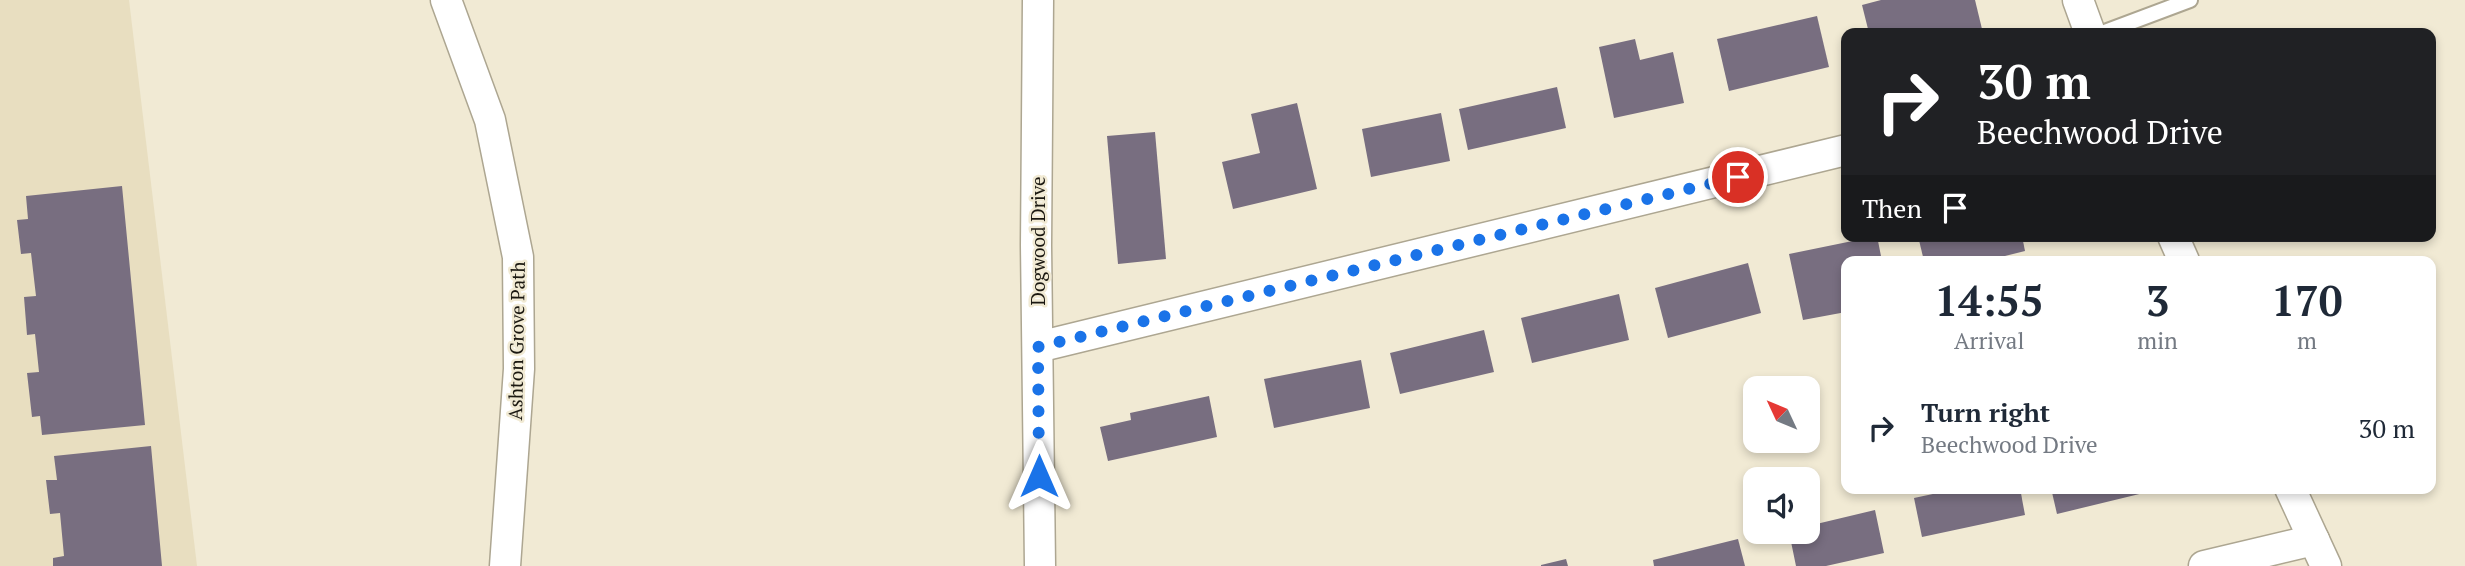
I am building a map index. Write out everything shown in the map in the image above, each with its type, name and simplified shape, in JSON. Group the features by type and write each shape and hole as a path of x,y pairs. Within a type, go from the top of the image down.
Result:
{"street":[{"name":"Ashton Grove Path","path":"446,0 490,120 518,257 519,369 505,566"},
{"name":"Dogwood Drive","path":"1038,0 1040,566"},
{"path":"2078,0 2088,28"},
{"path":"1038,347 1841,151"},
{"path":"2204,566 2320,553 2293,494"}],"lane":[{"path":"2115,28 2190,0"}],"shaded area":[{"path":"0,0 129,0 197,566 0,566"}],"building":[{"path":"1881,0 1975,0 1982,28 1868,28 1862,5"},
{"path":"1817,16 1829,67 1729,91 1717,39"},
{"path":"1635,39 1640,60 1673,52 1684,103 1614,118 1599,47"},
{"path":"1557,87 1566,128 1468,150 1459,109"},
{"path":"1297,103 1317,189 1233,209 1222,162 1260,153 1251,114"},
{"path":"1441,113 1450,161 1371,177 1362,129"},
{"path":"1155,132 1166,259 1118,264 1107,136"},
{"path":"122,186 145,425 42,435 40,416 32,417 27,373 39,372 35,334 27,335 24,297 36,296 31,253 21,254 17,220 28,219 26,196"},
{"path":"1848,242 1878,242 1881,256 1841,256 1841,313 1803,320 1789,254"},
{"path":"1919,242 2023,242 2025,251 2005,256 1923,256"},
{"path":"1748,263 1761,313 1668,338 1655,288"},
{"path":"1619,294 1629,340 1532,363 1521,318"},
{"path":"1484,330 1494,372 1400,394 1390,353"},
{"path":"1361,360 1370,408 1274,428 1264,379"},
{"path":"1209,396 1217,437 1108,461 1100,427 1131,420 1130,413"},
{"path":"151,446 162,566 53,566 53,558 64,556 60,513 50,514 46,480 57,480 54,456"},
{"path":"1933,494 2021,494 2025,515 1922,537 1914,498"},
{"path":"2052,494 2139,494 2057,514"},
{"path":"1875,510 1884,553 1826,566 1796,566 1791,544 1820,544 1820,523"},
{"path":"1738,539 1745,566 1654,566 1653,560"},
{"path":"1566,559 1568,566 1541,566 1541,565"}],"route":[{"path":"1039,476 1038,347 1738,177"}]}
